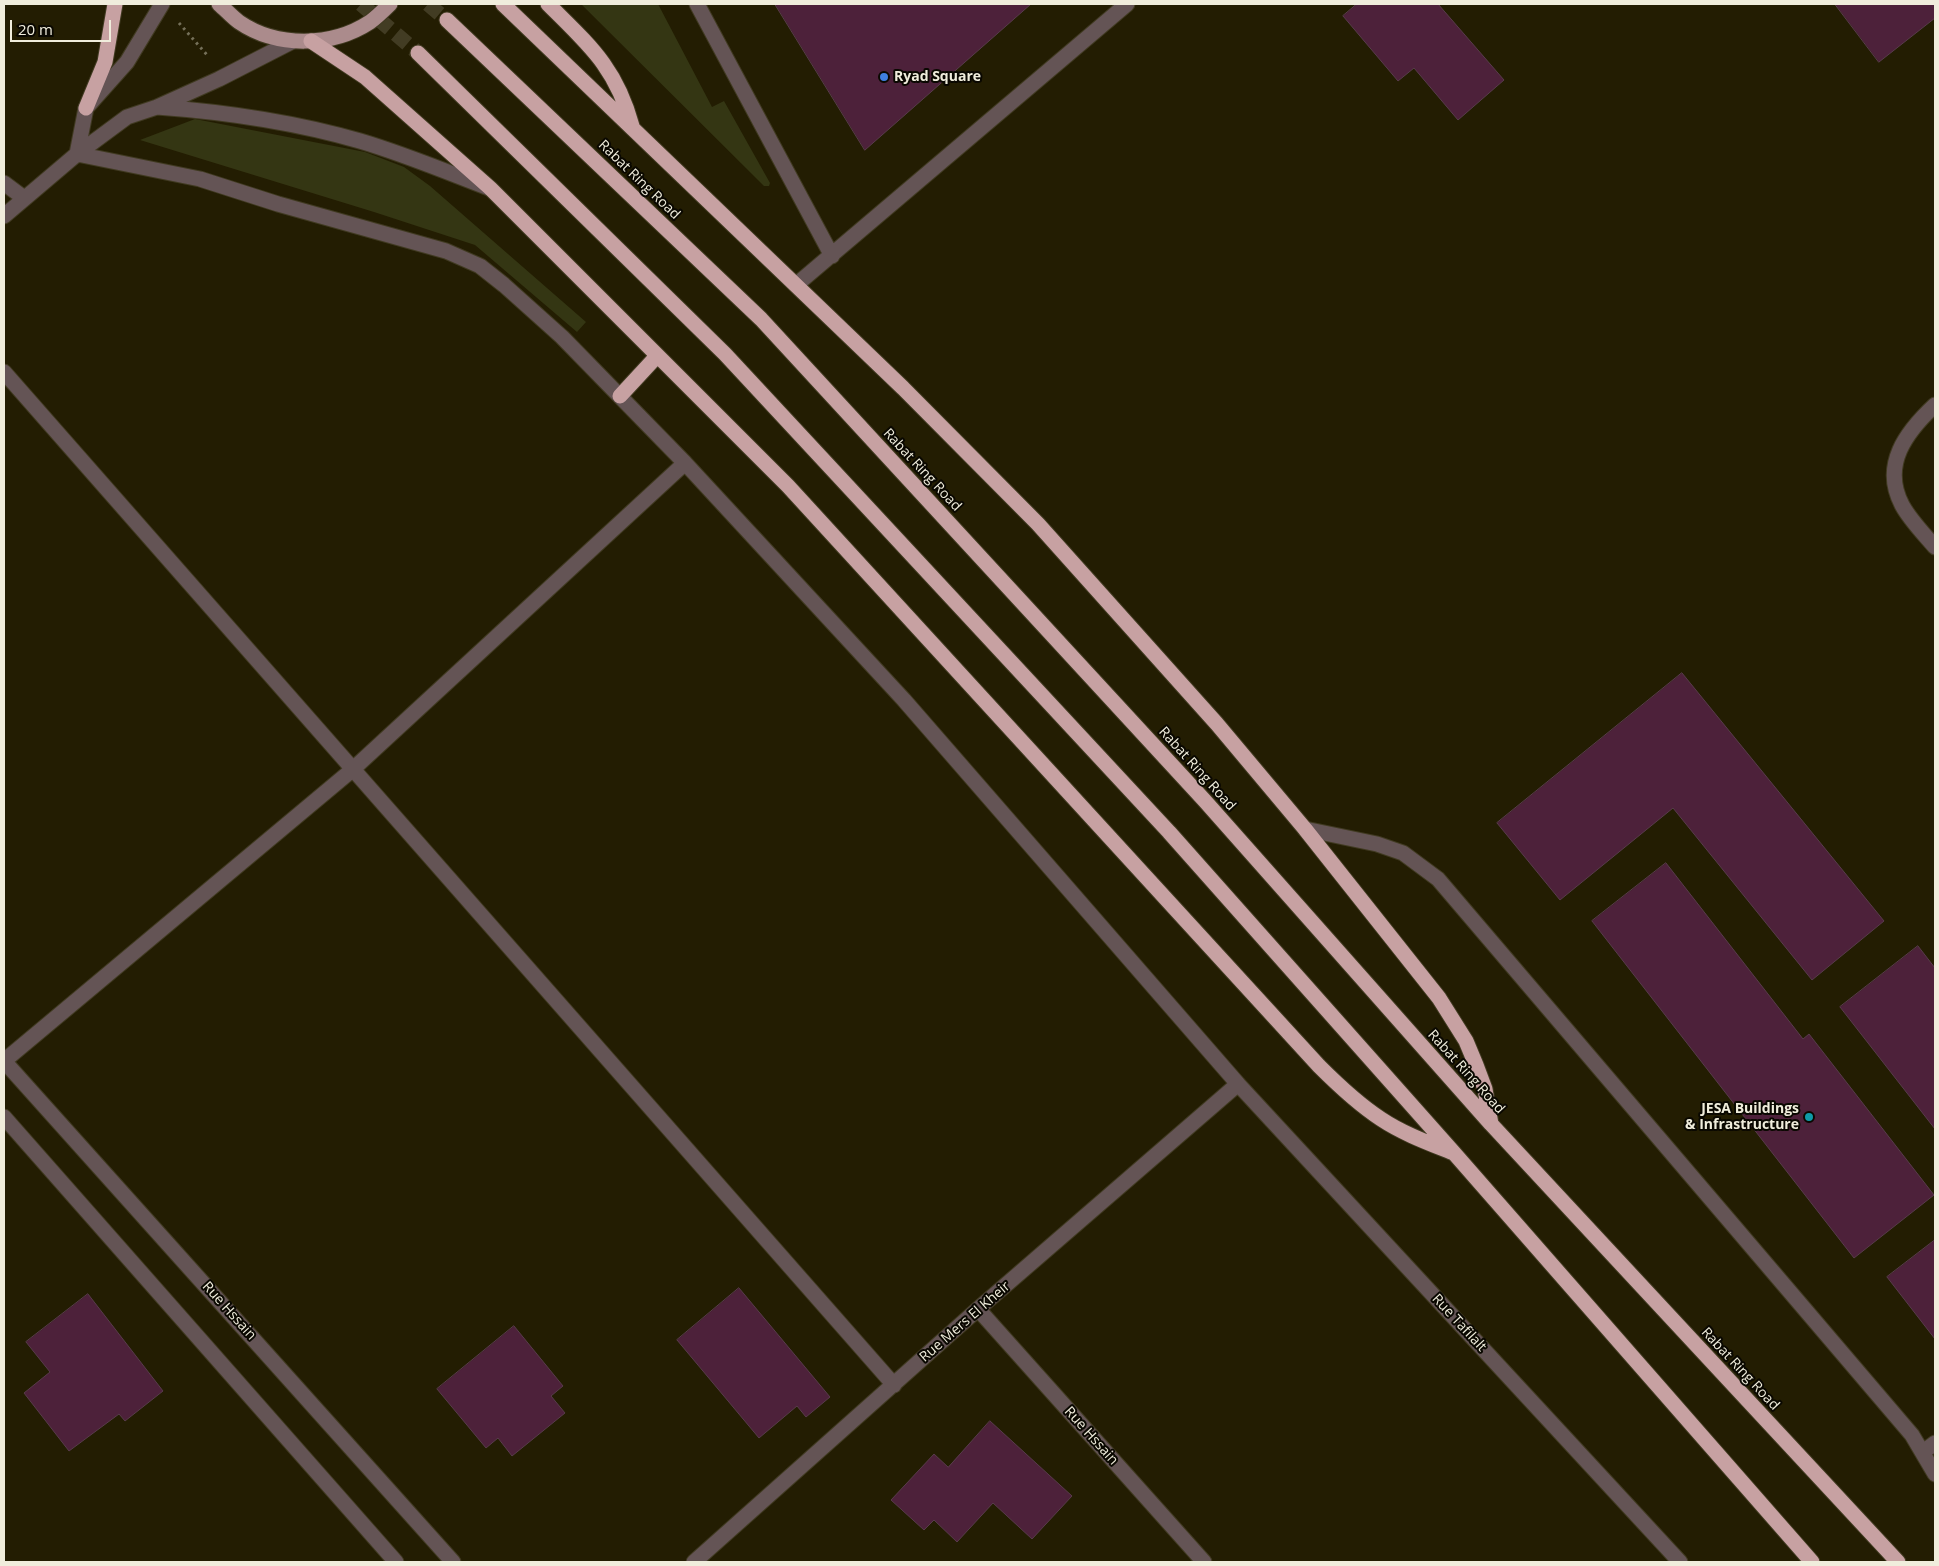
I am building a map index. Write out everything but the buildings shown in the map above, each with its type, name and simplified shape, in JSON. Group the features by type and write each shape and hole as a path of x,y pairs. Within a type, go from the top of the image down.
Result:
{"highway":[{"path":"86,108 105,62 115,4"},
{"path":"503,4 903,388 1038,524 1217,724 1305,829 1425,979 1454,1019 1466,1041 1479,1073 1491,1124"},
{"path":"548,4 599,57 614,78 625,102 632,127"},
{"name":"Rabat Ring Road","path":"447,20 761,319 1205,801 1491,1124 1898,1562"},
{"path":"311,41 365,77 490,188 788,486 1319,1066 1348,1094 1380,1119 1416,1139 1454,1153"},
{"path":"418,53 725,354 1169,832 1454,1153 1812,1562"},
{"path":"620,396 658,356"}],"main road":[{"path":"219,4 240,22 265,34 293,41 311,41 342,36 370,22 390,4"}],"street":[{"path":"77,154 86,108 127,62 162,4"},
{"path":"697,4 832,256"},
{"path":"796,285 1127,4"},
{"path":"4,216 77,154 127,117 158,107 219,79 293,41"},
{"path":"158,107 210,110 314,130 361,142 417,160 490,188"},
{"name":"Rue Tafilalt","path":"77,154 200,179 278,204 446,251 480,266 504,285 562,337 685,463 904,700 1238,1084 1680,1562"},
{"path":"4,183 24,198"},
{"path":"4,372 894,1385"},
{"path":"1932,408 1901,446 1895,463 1893,481 1902,506 1935,547"},
{"path":"4,1061 352,770 685,463"},
{"path":"1305,829 1377,844 1403,852 1438,880 1899,1420 1923,1452 1935,1474"},
{"name":"Rue Hssain","path":"4,1061 453,1562"},
{"name":"Rue Mers El Kheir","path":"694,1562 978,1310 1238,1084"},
{"path":"4,1117 396,1562"},
{"name":"Rue Hssain","path":"978,1310 1204,1562"},
{"path":"1923,1452 1935,1443"}],"green space":[{"path":"581,4 658,4 712,107 724,101 770,183 769,186 764,186"},
{"path":"195,119 365,152 404,167 430,186 586,322 577,332 475,245 140,140"}],"tunnel":[{"path":"361,4 418,53"},
{"path":"428,4 447,20"}],"place":[{"name":"Ryad Square","path":"884,77"},
{"name":"JESA Buildings & Infrastructure","path":"1809,1117"}]}
